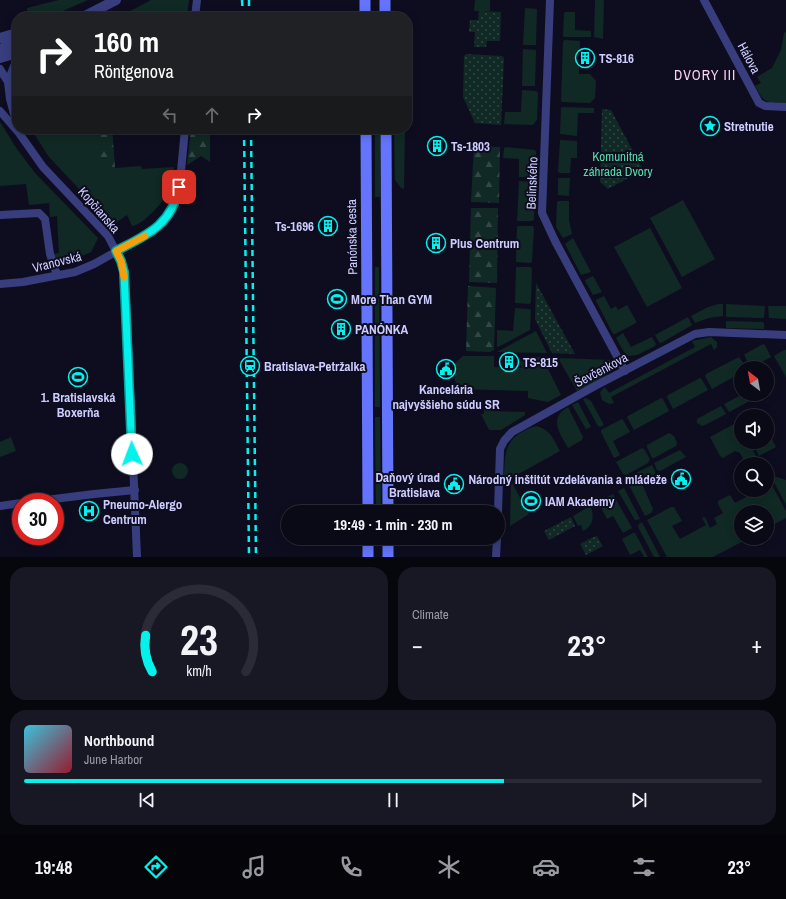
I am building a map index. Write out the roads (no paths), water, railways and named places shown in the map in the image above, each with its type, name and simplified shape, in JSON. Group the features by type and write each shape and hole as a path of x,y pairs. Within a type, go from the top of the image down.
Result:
{"main road":[{"path":"365,0 365,12"},
{"path":"385,0 385,12"},
{"name":"Panónska cesta","path":"366,134 368,505"},
{"path":"386,134 388,505"},
{"path":"368,545 368,557"},
{"path":"388,545 388,557"}],"street":[{"path":"94,12 116,0"},
{"path":"196,12 197,0"},
{"name":"Belinského","path":"550,0 542,213 552,235 624,371"},
{"name":"Hálova","path":"704,0 759,104 765,106 786,107"},
{"path":"0,38 12,34"},
{"path":"0,52 4,47 12,45"},
{"path":"0,58 12,54"},
{"name":"Kopčianska","path":"0,69 8,82 12,106"},
{"path":"8,82 12,71"},
{"name":"Kopčianska","path":"0,110 12,123"},
{"name":"Kopčianska","path":"21,134 43,166 104,231 121,261 124,272 137,557"},
{"name":"Vranovská","path":"0,284 23,282 76,272 88,267 150,232 165,220 172,209 179,187 184,134"},
{"path":"0,215 39,213 45,218 50,254 57,275"},
{"name":"Ševčenkova","path":"498,505 501,447 508,435 527,423 699,333 709,332 786,335"},
{"path":"64,497 134,490"},
{"path":"0,506 12,504"},
{"path":"496,545 496,557"}],"railway":[{"path":"242,0 243,12"},
{"path":"249,0 249,12"},
{"path":"244,134 249,557"},
{"path":"251,134 256,557"}],"place":[{"name":"TS-816","path":"585,58"},
{"name":"Stretnutie","path":"710,126"},
{"name":"Ts-1803","path":"437,146"},
{"name":"Ts-1696","path":"328,226"},
{"name":"Plus Centrum","path":"436,243"},
{"name":"More Than GYM","path":"337,299"},
{"name":"PANÓNKA","path":"341,329"},
{"name":"TS-815","path":"509,362"},
{"name":"Bratislava-Petržalka","path":"250,366"},
{"name":"Kancelária najvyššieho súdu SR","path":"446,369"},
{"name":"1. Bratislavská Boxerňa","path":"78,377"},
{"name":"Národný inštitút vzdelávania a mládeže","path":"681,479"},
{"name":"Daňový úrad Bratislava","path":"454,484"},
{"name":"IAM Akademy","path":"531,501"},
{"name":"Pneumo-Alergo Centrum","path":"89,511"}],"district":[{"name":"DVORY III","path":"705,75"}],"park label":[{"name":"Komunitná záhrada Dvory","path":"618,164"}]}
